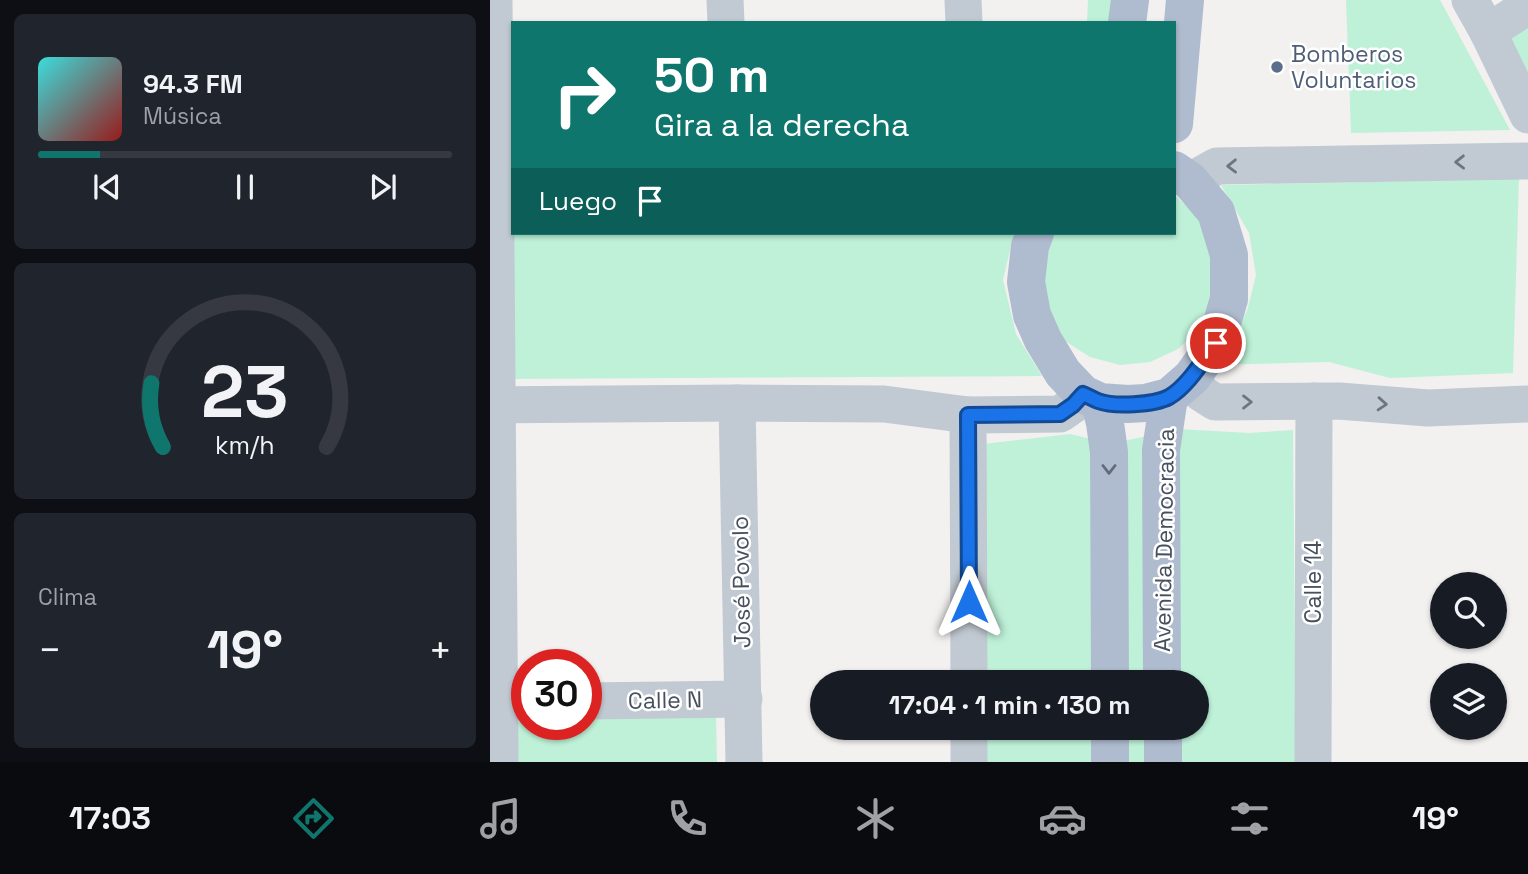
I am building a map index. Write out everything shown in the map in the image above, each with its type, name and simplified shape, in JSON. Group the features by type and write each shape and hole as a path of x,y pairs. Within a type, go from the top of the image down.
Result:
{"main road":[{"path":"1128,21 1130,0"},
{"path":"1176,101 1185,0"},
{"path":"1092,398 1127,404 1146,403 1180,387 1216,343 1229,299 1229,255 1216,212 1178,169"},
{"path":"1034,235 1030,246 1026,282 1032,315 1063,373 1092,398 1105,423 1109,452 1110,670"},
{"name":"Avenida Democracia","path":"1162,670 1161,450 1180,387"},
{"path":"1110,740 1110,762"},
{"path":"1163,740 1163,762"}],"street":[{"path":"494,0 500,176 493,405 511,671"},
{"path":"725,0 726,21"},
{"path":"963,0 964,21"},
{"path":"1470,0 1528,115"},
{"path":"1488,32 1528,6"},
{"path":"1178,169 1217,166 1528,161"},
{"path":"1180,387 1201,393 1215,402 1339,401 1428,408 1528,404"},
{"path":"493,405 737,402 884,404 968,415 1060,414 1073,405 1092,398"},
{"name":"Calle 14","path":"1313,762 1314,401"},
{"name":"José Povolo","path":"737,402 744,762"},
{"path":"968,415 969,670"},
{"name":"Calle N","path":"602,701 744,699"},
{"path":"500,762 511,710"},
{"path":"969,740 969,762"}],"green space":[{"path":"1088,0 1120,0 1118,21 1087,21"},
{"path":"1346,0 1440,0 1510,130 1351,133"},
{"path":"1528,21 1528,80 1505,34"},
{"path":"1519,179 1513,373 1390,378 1329,362 1213,365 1247,311 1256,275 1249,233 1221,185"},
{"path":"1176,197 1197,215 1212,241 1214,301 1200,328 1178,349 1150,362 1120,365 1090,357 1065,341 1046,317 1036,259 1044,235 1176,235"},
{"path":"513,235 1014,235 1003,280 1016,334 1042,376 490,379"},
{"path":"1178,429 1249,433 1293,430 1296,762 985,762 985,740 1209,740 1209,670 985,670 983,444 1070,434 1124,441"},
{"path":"602,712 716,713 717,762 516,762 516,740 602,740"}],"place":[{"name":"Bomberos Voluntarios","path":"1277,67"}],"route":[{"path":"969,602 968,415 1060,414 1083,394 1100,402 1127,404 1146,403 1169,397 1192,377 1216,343"}]}
